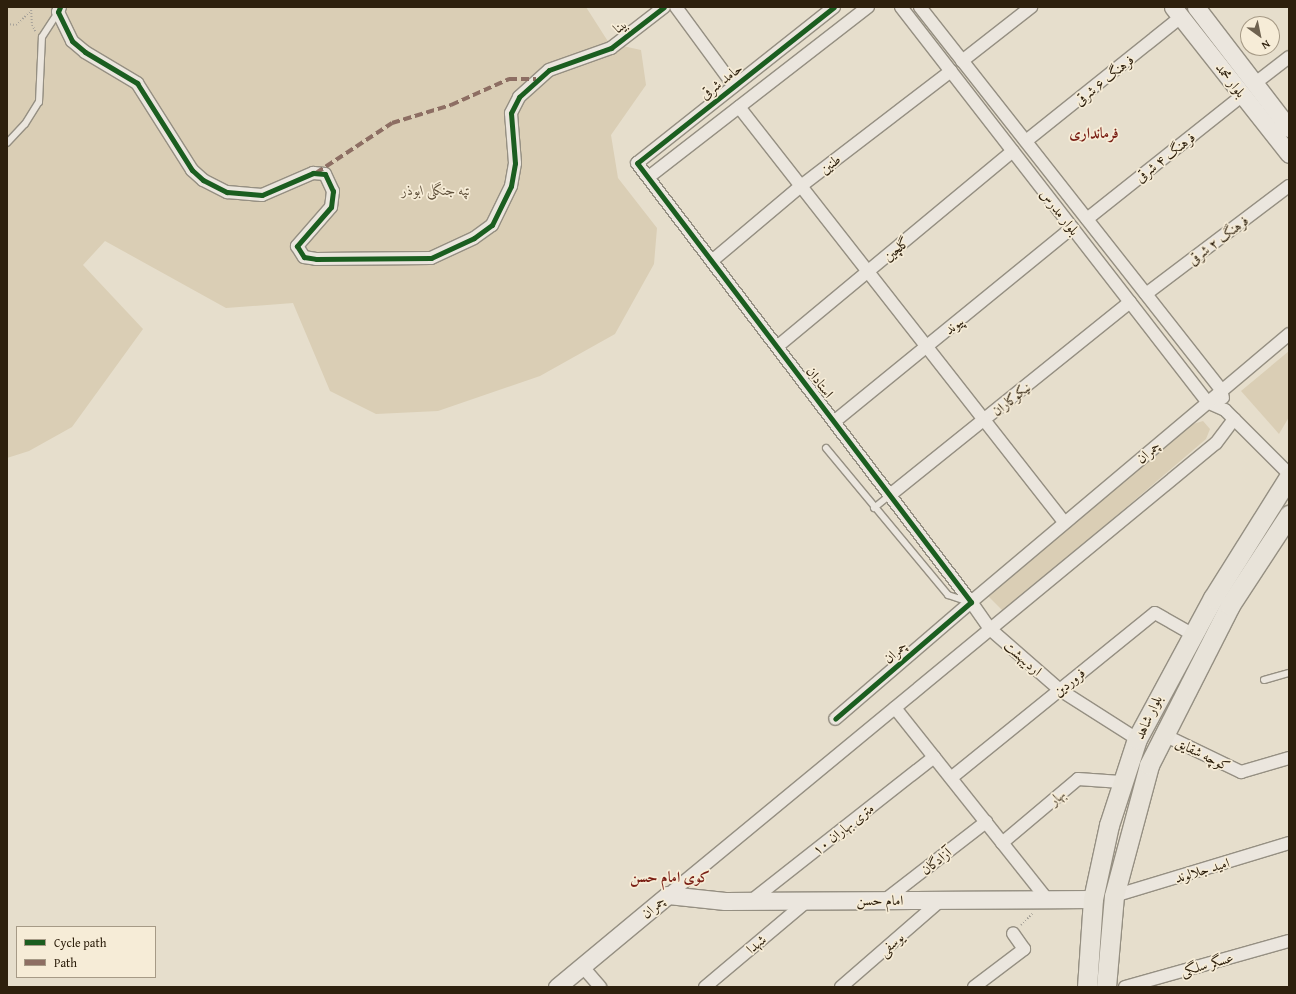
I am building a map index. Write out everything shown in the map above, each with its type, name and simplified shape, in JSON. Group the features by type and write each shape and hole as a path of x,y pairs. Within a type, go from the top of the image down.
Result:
{"main road":[{"name":"بلوار شاهد","path":"1087,987 1093,899 1121,782 1137,739 1192,634 1289,476"},
{"name":"بلوار شاهد","path":"1106,987 1114,896 1138,796 1162,734 1230,605 1289,515"}],"street":[{"name":"بینا","path":"59,10 72,41 85,52 137,82 192,170 208,184 227,192 262,195 313,173 325,174 334,191 331,207 297,246 304,257 316,259 431,258 474,238 492,225 511,186 515,163 511,113 519,97 549,70 610,48 664,7"},
{"path":"676,7 734,86"},
{"name":"حامد شرقی","path":"650,176 637,162 834,7"},
{"path":"650,176 868,7"},
{"name":"بلوار مدرس","path":"901,7 1208,402 1225,410"},
{"name":"بلوار مدرس","path":"920,7 1222,390"},
{"path":"962,60 1031,7"},
{"name":"بلوار محمد","path":"1196,7 1289,154"},
{"name":"بلوار محمد","path":"1177,12 1248,89 1289,128"},
{"name":"فرهنگ ۶ شرقی","path":"1026,141 1177,12"},
{"name":"فرهنگ ۴ شرقی","path":"1087,219 1289,57"},
{"name":"طنین","path":"713,260 801,186 951,71"},
{"path":"739,107 1064,522"},
{"name":"گلچین","path":"778,346 1013,151"},
{"name":"استادان","path":"650,176 971,602"},
{"name":"فرهنگ ۲ شرقی","path":"1146,294 1289,186"},
{"name":"پیوند","path":"835,421 928,348 1072,228"},
{"name":"نیکوکاران","path":"890,495 985,421 1130,302"},
{"name":"چمران","path":"835,719 1064,522 1289,334"},
{"path":"1222,390 1225,410 1289,476"},
{"name":"چمران","path":"557,987 1216,443 1234,420"},
{"path":"971,602 990,629"},
{"name":"فروردین","path":"951,778 1155,613 1192,634"},
{"name":"اردیبهشت","path":"990,629 1060,690 1137,739"},
{"path":"895,708 1047,899"},
{"name":"کوچه شقایق","path":"1162,734 1241,772 1289,758"},
{"name":"۱۰ متری بهاران","path":"751,901 934,757"},
{"name":"بهار","path":"1002,843 1078,779 1121,782"},
{"name":"آزادگان","path":"885,900 986,822"},
{"name":"امید جلالوند","path":"1114,896 1289,843"},
{"name":"امام حسن","path":"668,895 751,901 1093,899"},
{"name":"یوسفی","path":"841,987 941,900"},
{"name":"شهدا","path":"705,987 807,901"},
{"path":"974,987 1024,949 1013,933"},
{"name":"عسگر سلگی","path":"1125,987 1289,941"},
{"path":"582,966 600,987"}],"lane":[{"path":"7,142 30,118 39,102 42,87 42,37 59,10"},
{"path":"826,448 874,508 948,595 971,602"},
{"path":"874,508 890,495"},
{"path":"1264,680 1289,673"}],"path":[{"path":"31,7 30,12 32,25 42,37"},
{"path":"7,24 16,25 30,12"},
{"path":"1013,933 1047,899"}],"green space":[{"name":"تپه جنگلی ابوذر","path":"7,7 586,7 609,43 641,50 646,85 611,135 618,178 657,228 654,264 615,334 540,376 438,411 376,414 330,391 293,303 226,308 105,241 83,265 143,329 72,427 29,451 7,458"},
{"path":"1289,351 1289,417 1279,434 1241,391"},
{"path":"1203,421 1210,429 1206,439 1004,612 987,595 1193,424"}],"marked path":[{"path":"316,173 392,123 451,105 509,79 536,79"}],"cycle path":[{"path":"60,7 58,12 72,41 85,52 137,83 192,170 203,180 227,192 262,195 313,173 325,174 333,191 331,207 297,246 304,257 316,259 431,258 474,238 492,225 511,186 515,163 511,113 519,97 549,70 611,48 664,7"},
{"path":"834,7 637,163 971,602 835,719"}],"district":[{"name":"فرمانداری","path":"1094,133"},
{"name":"کوی امام حسن","path":"670,877"}]}
